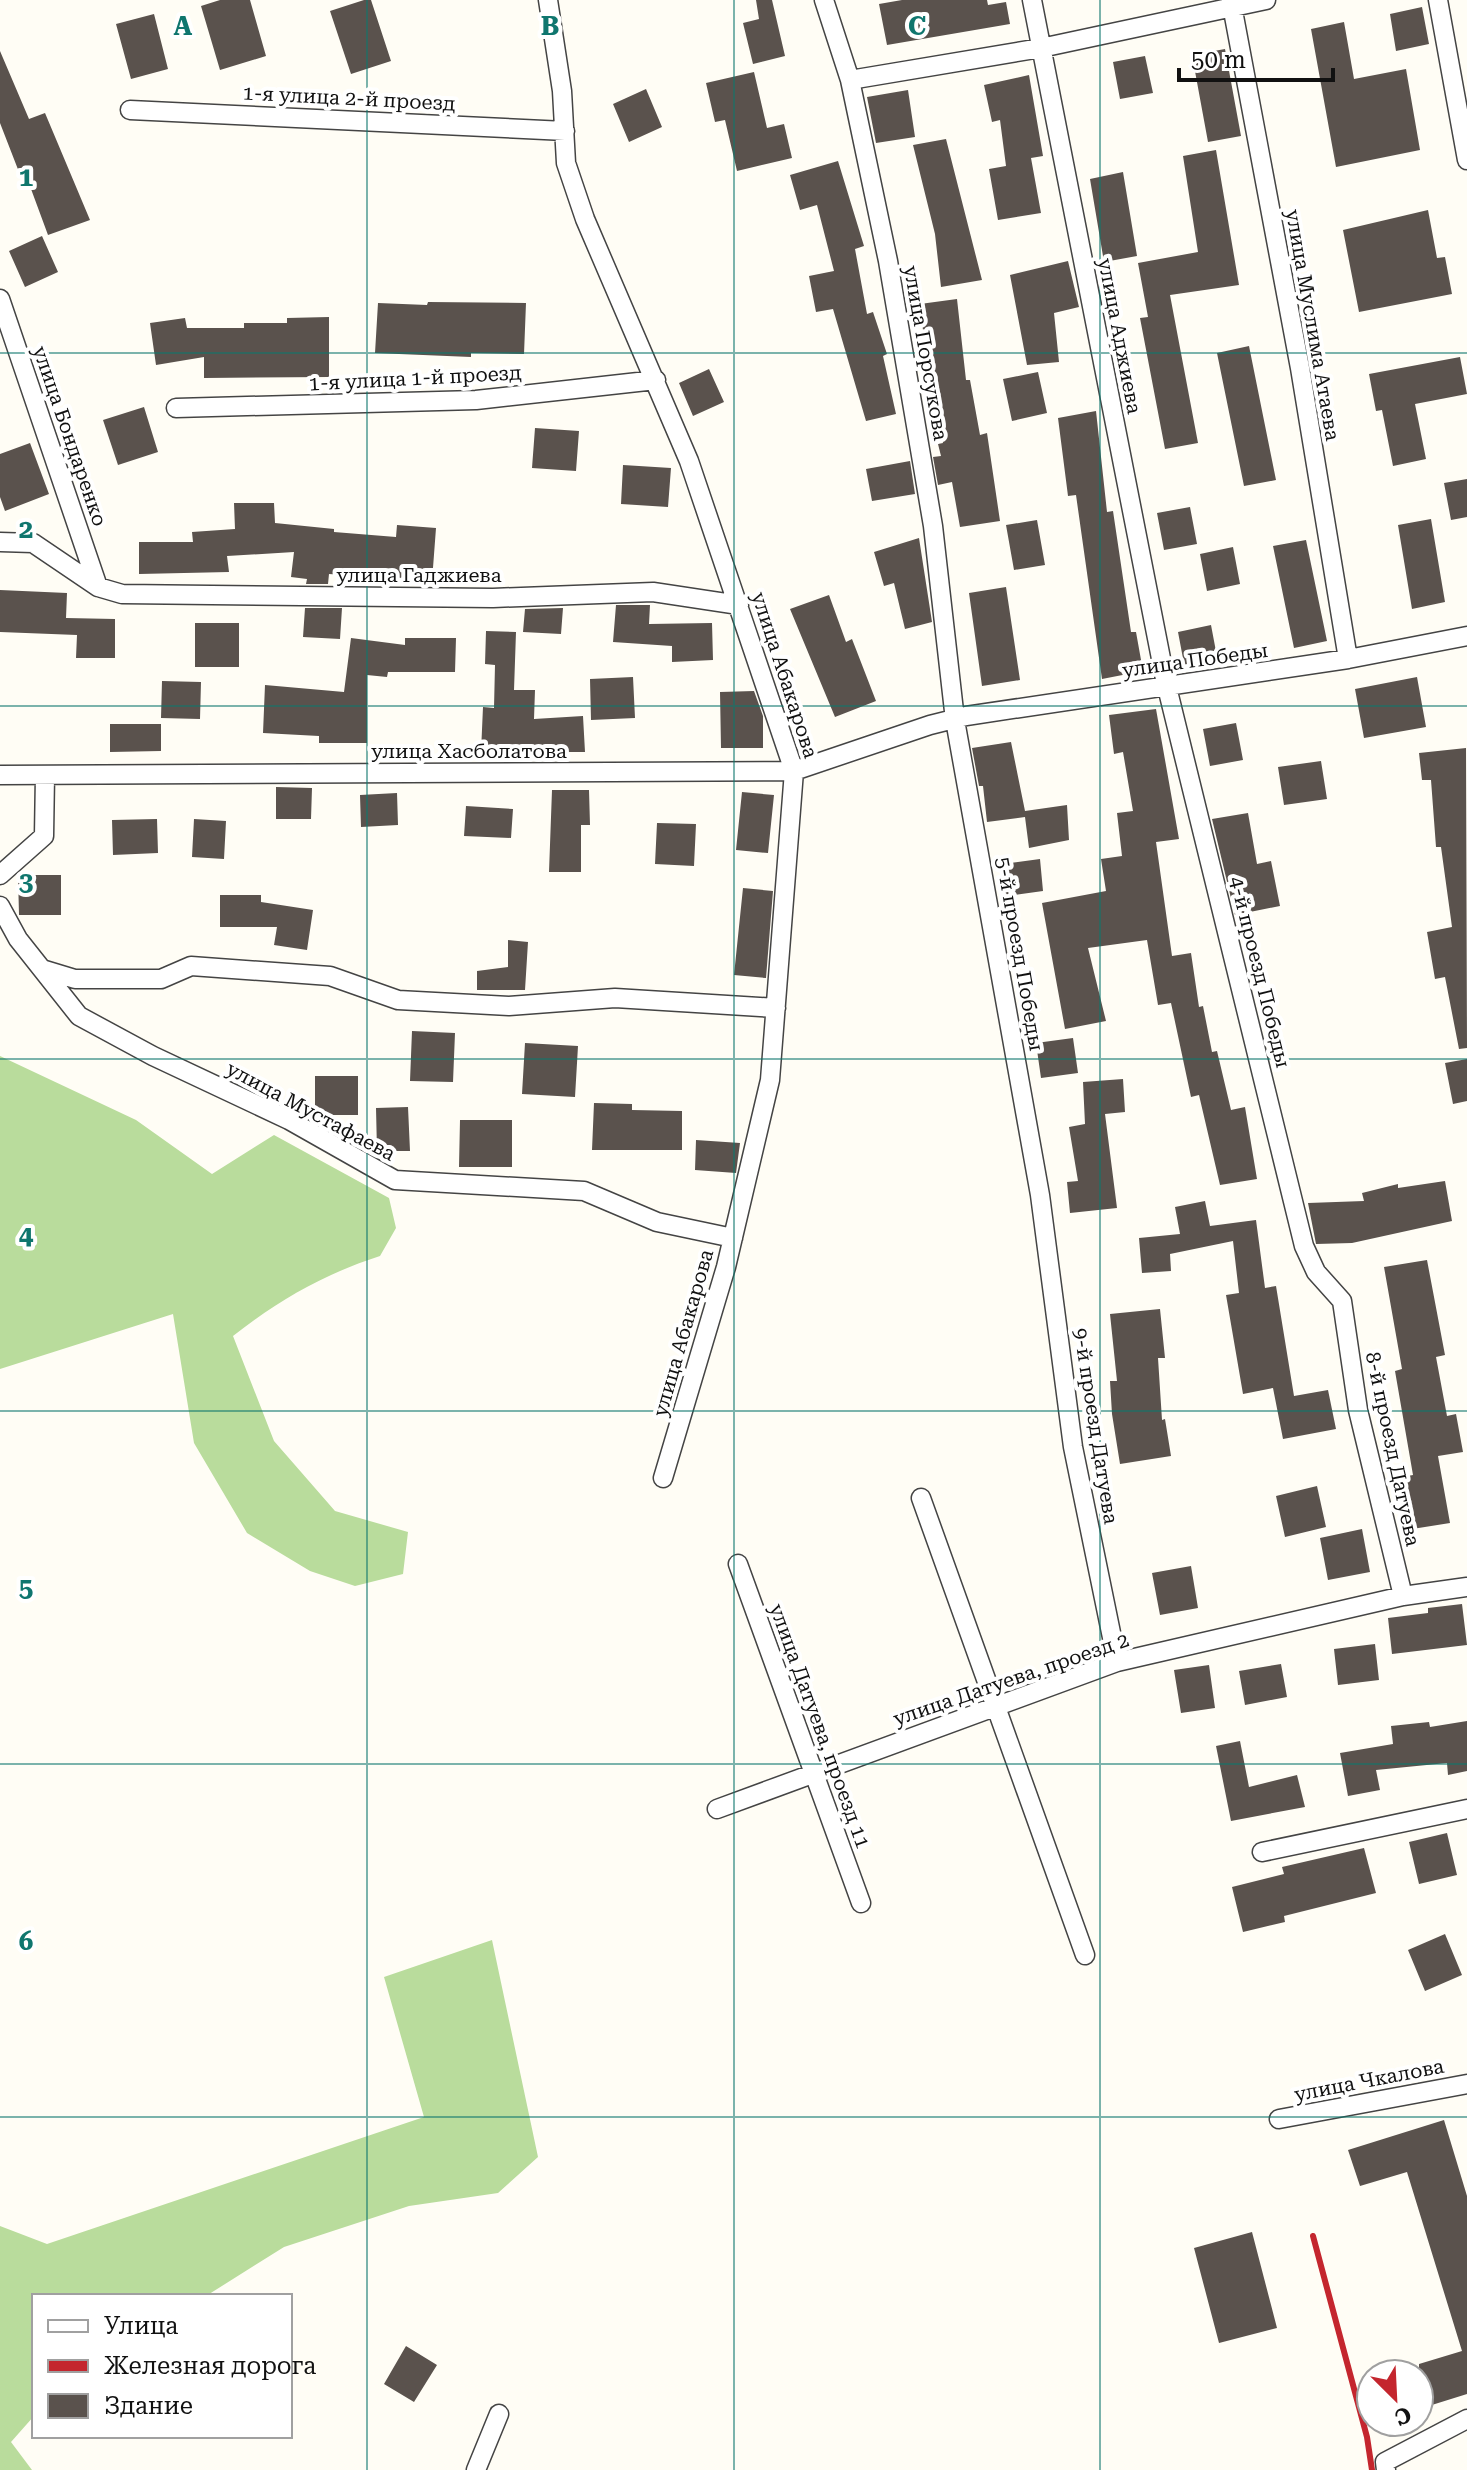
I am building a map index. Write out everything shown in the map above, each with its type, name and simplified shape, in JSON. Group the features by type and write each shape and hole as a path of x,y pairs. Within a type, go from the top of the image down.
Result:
{"street":[{"name":"улица Абакарова","path":"548,0 565,131 566,163 585,219 689,461 794,771 770,1080 733,1238 663,1478"},
{"name":"улица Порсукова","path":"824,0 850,80 888,261 933,526 955,720"},
{"name":"улица Аджиева","path":"1032,0 1166,683"},
{"path":"850,80 1041,48 1231,3 1266,0"},
{"path":"1438,0 1467,160"},
{"name":"улица Муслима Атаева","path":"1231,3 1300,368 1348,659"},
{"name":"1-я улица 2-й проезд","path":"130,110 565,131"},
{"name":"улица Бондаренко","path":"0,299 98,587"},
{"name":"1-я улица 1-й проезд","path":"176,408 476,400 656,380"},
{"path":"0,542 33,543 98,587"},
{"name":"улица Гаджиева","path":"98,587 122,594 493,598 653,592 739,605"},
{"name":"улица Победы","path":"930,725 1166,683 1348,659 1467,636"},
{"name":"4-й проезд Победы","path":"1166,683 1300,1230 1316,1272"},
{"name":"5-й проезд Победы","path":"955,720 1040,1195"},
{"name":"улица Хасболатова","path":"0,775 794,771 930,725"},
{"path":"0,875 44,836 45,775"},
{"name":"улица Мустафаева","path":"0,906 18,939 79,1016 153,1056 289,1120 395,1180 472,1188 584,1191 657,1222 733,1238"},
{"path":"42,969 75,979 161,979 191,966 330,976 398,1000 509,1006 615,998 776,1008"},
{"name":"9-й проезд Датуева","path":"1040,1195 1073,1447 1117,1662"},
{"name":"8-й проезд Датуева","path":"1316,1272 1342,1301 1358,1410 1403,1596"},
{"path":"921,1498 1085,1955"},
{"name":"улица Датуева, проезд 11","path":"738,1564 861,1903"},
{"name":"улица Датуева, проезд 2","path":"717,1809 1117,1662 1403,1596 1467,1587"},
{"path":"1262,1852 1467,1809"},
{"name":"улица Чкалова","path":"1279,2119 1465,2089"},
{"path":"476,2470 499,2414"},
{"path":"1386,2466 1467,2419"}],"green space":[{"path":"0,1056 136,1120 212,1174 274,1135 389,1198 396,1228 380,1256 303,1289 233,1336 274,1441 335,1511 408,1532 403,1574 355,1586 310,1571 247,1533 194,1443 173,1314 0,1369"},
{"path":"492,1940 538,2157 498,2193 409,2206 284,2247 209,2294 32,2294 32,2418 11,2442 32,2470 0,2470 0,2226 47,2244 424,2117 384,1977"}],"building":[{"path":"220,0 250,0 266,56 220,70 201,6"},
{"path":"371,0 391,61 351,74 330,11"},
{"path":"756,0 772,0 785,56 753,64 743,23 759,19"},
{"path":"902,0 987,0 988,5 1006,2 1010,24 887,45 879,4"},
{"path":"1422,7 1429,44 1396,51 1390,14"},
{"path":"154,14 168,69 131,79 116,24"},
{"path":"1344,22 1354,79 1406,69 1420,150 1336,167 1311,29"},
{"path":"1225,49 1241,136 1208,142 1192,55"},
{"path":"0,51 29,119 45,113 90,220 48,235 24,170 19,172 0,123"},
{"path":"1145,56 1153,93 1120,99 1113,62"},
{"path":"754,72 767,128 784,124 792,158 737,171 725,120 715,122 706,83"},
{"path":"1029,75 1043,156 1031,158 1041,213 998,220 989,169 1006,166 1000,120 992,122 984,85"},
{"path":"646,89 662,127 629,142 613,104"},
{"path":"908,90 915,137 876,143 867,97"},
{"path":"946,139 982,280 941,287 935,234 913,145"},
{"path":"1216,150 1239,285 1170,295 1198,443 1165,449 1140,318 1148,317 1138,263 1198,252 1183,156"},
{"path":"838,161 864,246 855,249 867,314 873,312 887,354 883,356 896,414 866,421 833,309 816,312 809,276 834,271 817,205 800,210 790,175"},
{"path":"1123,172 1137,256 1104,262 1090,179"},
{"path":"1428,210 1437,258 1445,257 1452,294 1359,312 1343,230"},
{"path":"42,236 58,272 25,287 9,251"},
{"path":"1068,261 1079,307 1054,313 1059,362 1027,365 1010,275"},
{"path":"957,299 966,380 970,380 980,435 987,433 1000,521 960,527 952,482 938,485 933,457 941,456 938,444 943,443 928,374 920,304"},
{"path":"428,302 526,303 524,354 471,353 471,357 375,353 378,303 427,305"},
{"path":"329,317 329,377 204,378 204,357 156,365 150,323 185,318 187,328 244,328 244,323 287,323 287,318"},
{"path":"1249,346 1276,480 1244,486 1217,353"},
{"path":"1460,357 1467,394 1415,404 1426,459 1393,466 1382,410 1376,411 1369,374"},
{"path":"709,369 724,402 693,416 679,383"},
{"path":"1038,372 1047,413 1012,421 1003,379"},
{"path":"144,407 158,452 118,465 103,420"},
{"path":"1096,411 1107,512 1113,511 1131,632 1136,632 1143,671 1102,679 1076,495 1068,496 1058,418"},
{"path":"535,428 579,431 576,471 532,468"},
{"path":"30,443 49,494 5,511 0,497 0,454"},
{"path":"910,461 915,494 872,501 866,469"},
{"path":"623,465 671,468 668,507 621,504"},
{"path":"1467,479 1467,517 1451,520 1444,483"},
{"path":"234,503 274,503 275,523 334,529 334,532 396,537 397,525 436,528 432,581 329,574 328,584 306,584 307,579 291,577 294,552 227,556 229,572 139,574 139,542 193,542 192,532 235,529"},
{"path":"1190,507 1197,544 1164,550 1157,513"},
{"path":"1431,519 1445,602 1412,609 1398,525"},
{"path":"1037,520 1045,565 1014,570 1006,525"},
{"path":"919,538 932,622 905,629 894,583 884,586 874,552"},
{"path":"1306,540 1327,641 1294,648 1273,546"},
{"path":"1233,547 1240,584 1207,591 1200,554"},
{"path":"1006,587 1020,680 982,686 969,593"},
{"path":"0,590 67,593 66,618 115,619 115,658 76,658 77,635 0,632"},
{"path":"829,595 846,642 852,639 876,701 835,717 790,609"},
{"path":"616,605 650,605 649,624 712,623 713,660 672,662 672,646 613,642"},
{"path":"305,608 342,608 340,639 303,637"},
{"path":"563,608 561,634 523,632 525,609"},
{"path":"195,623 239,623 239,667 195,667"},
{"path":"1211,625 1218,662 1185,669 1178,632"},
{"path":"486,631 516,632 514,690 535,690 534,719 583,716 585,752 481,752 483,707 494,708 495,665 485,664"},
{"path":"351,638 405,645 405,638 456,638 455,672 388,672 387,677 367,675 367,743 319,743 319,736 263,733 265,685 344,692"},
{"path":"633,677 635,718 591,720 590,679"},
{"path":"1417,677 1426,727 1364,738 1355,689"},
{"path":"162,681 201,682 200,719 161,718"},
{"path":"754,691 763,716 763,748 721,748 720,692"},
{"path":"1156,709 1179,839 1156,842 1172,956 1191,953 1199,1007 1203,1006 1212,1052 1217,1051 1231,1110 1245,1107 1257,1179 1220,1185 1199,1095 1191,1097 1171,1003 1158,1005 1147,940 1088,948 1106,1021 1065,1029 1042,903 1106,891 1101,859 1122,856 1117,813 1133,811 1123,752 1114,754 1109,715"},
{"path":"1236,723 1243,760 1210,766 1203,729"},
{"path":"110,724 161,724 161,751 110,752"},
{"path":"1011,742 1025,811 1067,805 1069,840 1029,848 1025,817 987,822 983,786 979,786 972,748"},
{"path":"1466,748 1467,1048 1459,1049 1445,977 1435,979 1427,932 1452,927 1441,847 1436,847 1431,780 1422,780 1419,753"},
{"path":"1321,761 1327,799 1284,805 1278,767"},
{"path":"276,787 312,788 311,819 276,819"},
{"path":"552,790 589,790 590,825 581,825 581,872 549,872"},
{"path":"742,792 774,795 768,853 736,850"},
{"path":"397,793 398,825 361,827 360,795"},
{"path":"466,806 513,809 511,838 464,836"},
{"path":"1248,813 1257,864 1271,861 1280,906 1235,915 1212,819"},
{"path":"157,819 158,853 113,855 112,820"},
{"path":"194,819 226,821 224,859 192,857"},
{"path":"657,823 696,824 694,866 655,864"},
{"path":"1040,859 1043,891 1006,896 1002,864"},
{"path":"18,875 61,875 61,915 19,915"},
{"path":"743,888 773,891 766,978 734,975"},
{"path":"220,895 261,895 261,902 313,910 307,950 274,945 277,927 220,927"},
{"path":"508,940 528,942 525,990 477,990 477,971 508,967"},
{"path":"412,1031 455,1033 453,1082 410,1081"},
{"path":"1073,1038 1078,1073 1041,1078 1036,1043"},
{"path":"525,1043 578,1046 575,1097 522,1094"},
{"path":"1467,1059 1467,1101 1453,1104 1445,1063"},
{"path":"315,1076 358,1076 358,1115 315,1115"},
{"path":"1123,1079 1125,1112 1105,1114 1117,1208 1070,1213 1067,1182 1078,1181 1069,1127 1085,1124 1083,1082"},
{"path":"594,1103 632,1104 632,1110 682,1111 682,1150 592,1150"},
{"path":"408,1107 410,1151 377,1151 376,1108"},
{"path":"460,1120 512,1120 512,1167 459,1167"},
{"path":"696,1140 740,1143 736,1173 695,1170"},
{"path":"1445,1181 1452,1221 1352,1243 1316,1244 1308,1203 1364,1201 1362,1193 1398,1184 1398,1188"},
{"path":"1205,1201 1210,1226 1256,1220 1265,1288 1276,1286 1294,1396 1328,1390 1336,1429 1283,1439 1273,1388 1243,1394 1226,1295 1239,1293 1233,1241 1170,1254 1171,1271 1142,1273 1139,1238 1180,1234 1175,1207"},
{"path":"1427,1260 1445,1355 1436,1357 1447,1416 1456,1414 1463,1452 1438,1456 1450,1523 1406,1530 1397,1478 1413,1475 1395,1371 1402,1369 1384,1267"},
{"path":"1160,1309 1165,1358 1158,1358 1162,1420 1165,1419 1171,1456 1120,1464 1112,1414 1110,1381 1117,1381 1110,1314"},
{"path":"1317,1486 1326,1527 1285,1537 1276,1496"},
{"path":"1362,1529 1370,1572 1328,1580 1320,1538"},
{"path":"1191,1566 1198,1608 1160,1615 1152,1573"},
{"path":"1462,1604 1467,1645 1392,1654 1388,1618 1428,1613 1428,1608"},
{"path":"1375,1644 1379,1680 1338,1685 1334,1649"},
{"path":"1281,1664 1287,1697 1245,1705 1239,1671"},
{"path":"1209,1665 1215,1708 1181,1713 1174,1670"},
{"path":"1467,1721 1467,1771 1448,1775 1447,1763 1376,1770 1380,1790 1348,1796 1340,1753 1393,1744 1391,1726 1429,1722 1430,1727"},
{"path":"1240,1741 1249,1787 1297,1775 1305,1807 1231,1821 1216,1746"},
{"path":"1447,1833 1457,1875 1419,1884 1409,1842"},
{"path":"1364,1848 1376,1893 1284,1916 1285,1922 1243,1932 1232,1887 1284,1874 1282,1867"},
{"path":"1445,1934 1462,1975 1425,1991 1408,1950"},
{"path":"1444,2120 1467,2196 1467,2394 1435,2404 1435,2359 1462,2351 1407,2172 1360,2186 1348,2150"},
{"path":"1252,2232 1277,2328 1219,2343 1194,2248"},
{"path":"406,2346 437,2365 414,2402 384,2384"}],"railway":[{"path":"1313,2236 1367,2437 1372,2470"}]}
